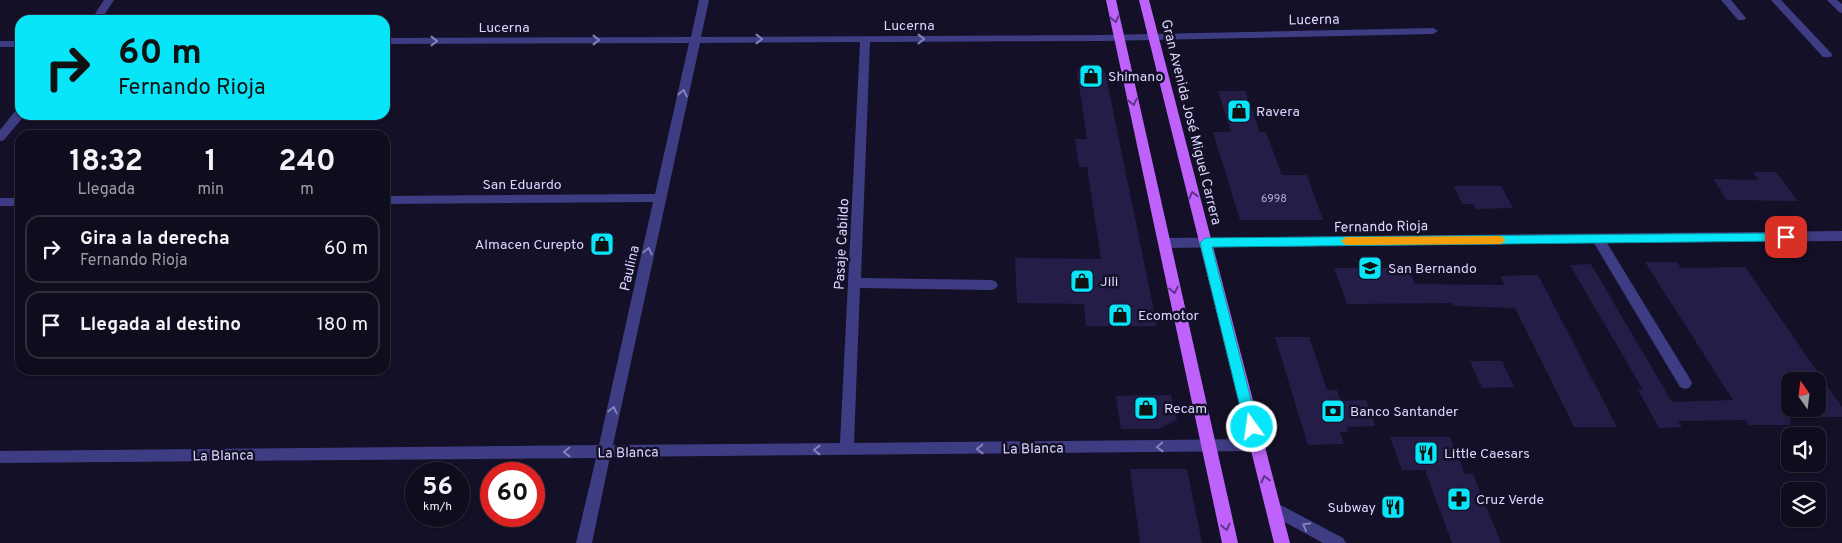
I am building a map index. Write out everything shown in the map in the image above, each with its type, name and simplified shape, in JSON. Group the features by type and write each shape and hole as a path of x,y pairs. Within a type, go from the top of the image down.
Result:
{"main road":[{"path":"1111,0 1230,543"},
{"name":"Gran Avenida José Miguel Carrera","path":"1144,0 1282,543"}],"street":[{"path":"99,15 109,0"},
{"name":"Paulina","path":"584,543 704,0"},
{"path":"1726,0 1741,18"},
{"path":"1776,0 1827,55"},
{"path":"1832,0 1842,10"},
{"name":"Lucerna","path":"390,41 1119,37 1432,31"},
{"name":"Pasaje Cabildo","path":"847,450 865,39"},
{"path":"0,44 15,44"},
{"path":"0,137 15,119"},
{"name":"San Eduardo","path":"390,200 660,198"},
{"path":"0,202 15,202"},
{"name":"Fernando Rioja","path":"1164,243 1842,236"},
{"path":"1598,238 1685,383"},
{"path":"854,283 992,285"},
{"name":"La Blanca","path":"0,457 1256,445"},
{"path":"1273,508 1338,543"}],"building":[{"path":"1077,71 1105,71 1157,326 1086,326 1084,304 1017,303 1015,258 1101,259 1087,167 1079,167 1075,139 1087,139"},
{"path":"1218,91 1245,91 1260,132 1266,132 1282,175 1307,175 1323,220 1240,220 1213,132 1231,132"},
{"path":"1753,172 1776,172 1798,201 1727,200 1713,179 1758,180"},
{"path":"1454,186 1501,186 1513,208 1476,209 1473,204 1462,204"},
{"path":"1645,262 1677,262 1681,268 1745,267 1818,372 1781,372 1781,418 1790,418 1790,425 1749,425 1746,420 1678,421 1682,427 1659,428 1638,390 1643,390 1570,265 1591,264 1672,402 1733,400"},
{"path":"1334,268 1408,268 1415,284 1505,285 1500,276 1538,275 1617,427 1574,427 1515,308 1453,306 1452,303 1347,304"},
{"name":"Banco Santander","path":"1275,337 1309,337 1327,390 1337,390 1340,401 1366,400 1375,426 1347,427 1348,432 1340,432 1344,444 1308,445"},
{"path":"1470,361 1502,361 1514,387 1482,388"},
{"path":"1826,384 1842,407 1842,417 1826,417"},
{"name":"Recam","path":"1171,395 1177,420 1158,429 1121,429 1116,396"},
{"path":"1390,437 1450,437 1465,474 1473,474 1501,543 1452,543 1425,470 1402,470"},
{"path":"1130,469 1187,469 1202,543 1140,543"}],"slow traffic":[{"path":"1346,241 1501,240"}],"place":[{"name":"Shimano","path":"1091,76"},
{"name":"Ravera","path":"1239,111"},
{"name":"Almacen Curepto","path":"602,244"},
{"name":"San Bernando","path":"1370,268"},
{"name":"Jili","path":"1082,281"},
{"name":"Ecomotor","path":"1120,315"},
{"name":"Recam","path":"1146,408"},
{"name":"Banco Santander","path":"1333,411"},
{"name":"Little Caesars","path":"1426,453"},
{"name":"Cruz Verde","path":"1459,499"},
{"name":"Subway","path":"1393,507"}],"route":[{"path":"1252,427 1205,243 1786,237"}]}
